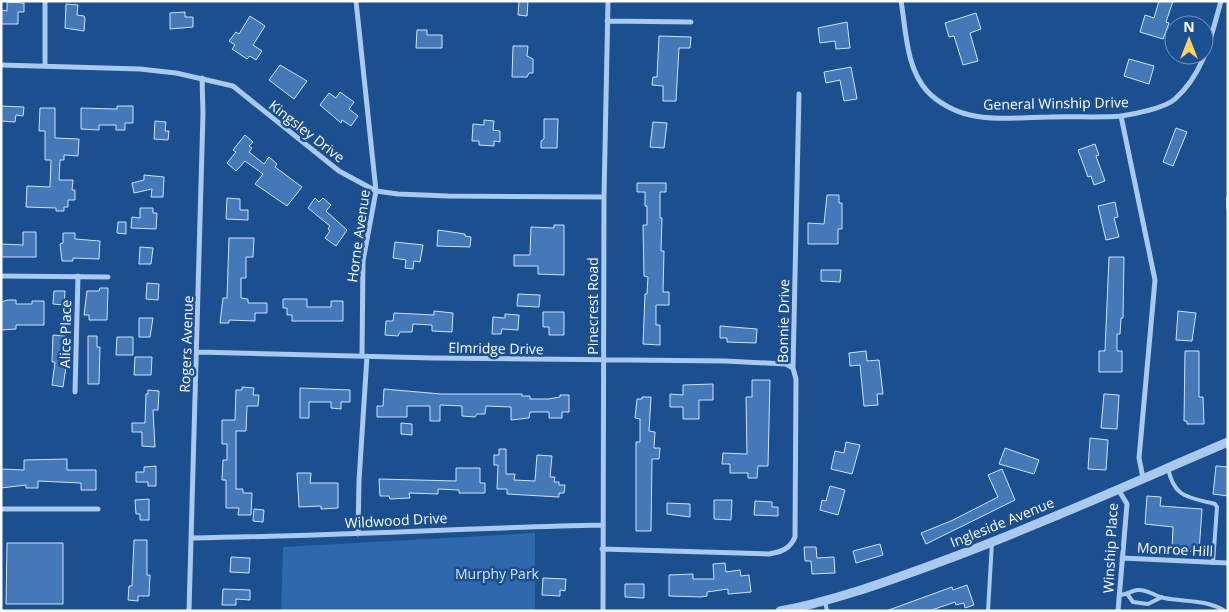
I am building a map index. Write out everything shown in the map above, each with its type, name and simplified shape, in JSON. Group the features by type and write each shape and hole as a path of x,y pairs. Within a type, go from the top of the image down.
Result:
{"street":[{"path":"45,1 45,65"},
{"name":"Horne Avenue","path":"356,1 376,191 363,260 364,356 358,534"},
{"name":"Pinecrest Road","path":"603,611 601,525 608,1"},
{"name":"General Winship Drive","path":"901,1 910,57 918,80 936,99 948,106 969,115 993,118 1121,116 1146,111 1173,100 1190,84 1207,52 1221,1"},
{"path":"607,21 691,22"},
{"name":"Kingsley Drive","path":"1,65 140,69 202,78 233,86 339,171 376,191 430,196 604,197"},
{"name":"Rogers Avenue","path":"189,611 203,113 202,78"},
{"name":"Bonnie Drive","path":"602,549 769,554 780,552 790,546 795,537 796,379 793,368 799,94"},
{"path":"1121,116 1155,280 1138,458 1143,478"},
{"path":"1,276 108,277"},
{"name":"Alice Place","path":"75,392 78,276"},
{"name":"Elmridge Drive","path":"197,352 604,361 725,361 786,364 793,368"},
{"name":"Ingleside Avenue","path":"780,611 825,601 885,582 992,542 1228,442"},
{"name":"Winship Place","path":"1118,489 1127,504 1118,611"},
{"path":"1,509 98,509"},
{"name":"Wildwood Drive","path":"192,538 358,534 419,529 601,525"},
{"name":"Monroe Hill","path":"1122,558 1227,563"}],"lane":[{"path":"1228,198 1228,208"},
{"path":"1168,468 1174,489 1192,498 1215,504 1218,512 1213,563"},
{"path":"988,611 992,542"},
{"path":"1119,595 1128,595 1135,590 1148,591 1162,598 1193,599 1215,605 1225,611"},
{"path":"1128,595 1133,602 1148,604 1162,598"},
{"path":"825,601 827,611"}],"green space":[{"name":"Murphy Park","path":"535,533 535,611 281,611 283,547"}],"building":[{"path":"519,1 528,1 527,16 518,15"},
{"path":"1159,1 1173,1 1168,15 1164,15 1163,39 1140,32 1145,15 1154,18"},
{"path":"7,2 24,3 24,12 18,12 18,24 1,24 1,10 7,11"},
{"path":"66,4 78,5 77,15 84,16 85,19 84,31 65,28"},
{"path":"185,12 185,17 193,17 193,27 170,29 170,13"},
{"path":"976,13 981,29 970,33 978,61 963,65 954,36 949,37 945,23"},
{"path":"250,16 265,26 253,45 262,51 256,60 250,56 247,59 232,49 235,45 229,41 236,32 239,34"},
{"path":"847,22 850,48 836,49 835,41 820,43 818,28"},
{"path":"417,30 427,30 427,35 442,35 442,48 416,48"},
{"path":"659,36 691,37 690,48 679,48 676,101 663,101 663,86 652,85 653,77 657,77"},
{"path":"513,46 528,46 527,56 533,59 533,73 529,73 527,77 512,77"},
{"path":"1129,59 1154,66 1149,84 1124,76"},
{"path":"280,65 307,81 294,99 269,80"},
{"path":"851,67 857,99 844,101 840,80 826,83 824,72"},
{"path":"340,92 354,102 349,109 358,116 351,126 342,120 341,123 320,105 329,93 336,98"},
{"path":"1,106 24,107 23,116 16,115 15,122 1,121"},
{"path":"117,106 133,106 133,123 125,123 125,130 116,130 116,125 99,125 99,130 81,129 81,108 117,109"},
{"path":"40,108 55,108 55,138 79,139 78,156 64,155 64,160 60,160 59,180 73,180 72,190 75,190 75,200 68,200 68,207 64,207 64,211 56,211 56,208 26,207 27,186 50,187 51,160 45,160 45,131 39,131"},
{"path":"544,119 558,119 557,148 541,148 541,141 544,139"},
{"path":"484,120 494,121 493,130 500,131 500,142 494,141 494,146 479,145 479,141 472,141 473,124 484,125"},
{"path":"155,121 166,122 165,131 169,131 168,140 154,139"},
{"path":"653,122 667,123 664,148 650,147"},
{"path":"1176,128 1187,132 1173,166 1163,162"},
{"path":"245,135 253,142 249,146 252,148 249,152 264,164 269,157 277,164 275,167 302,187 287,206 255,184 263,174 245,161 236,171 227,163 236,152 233,150"},
{"path":"1095,144 1099,155 1096,156 1105,181 1094,185 1091,176 1088,177 1078,150"},
{"path":"144,175 164,177 163,197 151,197 152,189 134,193 132,183 144,180"},
{"path":"637,183 666,183 666,192 660,192 660,218 662,218 661,251 664,251 663,292 669,292 669,305 656,305 656,325 660,325 660,345 643,344 645,294 647,294 648,277 644,276 643,225 647,225 647,206 645,206 645,192 637,192"},
{"path":"827,195 839,195 839,203 842,203 842,229 838,229 838,244 808,244 808,223 824,224"},
{"path":"227,198 240,199 240,210 248,210 248,220 226,219"},
{"path":"315,198 319,202 323,198 331,205 326,211 347,230 336,246 325,238 330,231 328,229 330,226 308,208"},
{"path":"1115,202 1118,217 1114,218 1119,237 1106,240 1098,206"},
{"path":"140,208 153,208 153,213 157,213 156,229 131,228 132,217 140,218"},
{"path":"118,222 126,222 126,234 117,233"},
{"path":"554,225 564,225 564,275 538,274 538,266 514,266 514,255 530,255 531,227 554,228"},
{"path":"438,230 465,234 465,236 471,237 470,247 437,246"},
{"path":"23,232 36,232 36,257 1,257 1,244 23,245"},
{"path":"63,233 75,233 75,239 100,241 99,259 73,258 73,261 62,261 60,244 63,243"},
{"path":"229,238 254,238 253,257 246,257 246,278 241,278 241,298 248,299 248,303 267,303 267,313 255,313 255,321 229,320 229,323 220,323 223,298 227,298"},
{"path":"395,242 423,245 420,262 414,261 413,269 405,268 406,260 393,258"},
{"path":"140,247 153,248 151,264 139,264"},
{"path":"1109,257 1124,257 1123,318 1121,318 1120,334 1117,334 1117,351 1122,351 1122,372 1099,372 1099,351 1105,351"},
{"path":"821,270 841,270 840,282 821,281"},
{"path":"147,283 159,284 158,300 146,299"},
{"path":"100,288 108,288 107,320 89,320 89,315 84,315 87,291 99,291"},
{"path":"54,291 65,291 64,305 53,304"},
{"path":"518,294 540,295 539,307 517,306"},
{"path":"283,299 307,299 307,307 331,307 331,301 343,301 343,321 292,321 292,315 287,315 287,308 283,308"},
{"path":"16,300 16,304 32,304 32,301 44,301 44,325 16,325 16,329 1,330 1,302"},
{"path":"434,311 453,313 452,332 432,331 432,325 413,324 412,332 400,332 398,336 385,335 386,321 393,321 394,313 434,315"},
{"path":"1178,311 1196,313 1192,341 1176,340"},
{"path":"543,312 564,312 564,335 549,335 549,327 543,327"},
{"path":"505,314 519,315 518,330 502,329 501,334 492,334 493,317 505,318"},
{"path":"139,318 153,318 150,337 139,337"},
{"path":"720,326 757,329 756,343 727,342 727,338 720,338"},
{"path":"53,335 65,336 66,367 63,387 52,385 55,362 52,362"},
{"path":"88,336 97,336 97,347 100,347 99,384 88,384"},
{"path":"117,337 133,337 133,355 116,355"},
{"path":"866,351 867,361 879,360 883,394 877,394 878,405 864,406 860,365 850,366 849,353"},
{"path":"1185,351 1199,351 1199,397 1203,397 1204,424 1187,424 1187,421 1184,421"},
{"path":"135,357 152,357 151,375 134,375"},
{"path":"752,380 770,380 768,466 758,466 757,478 748,478 748,473 730,473 730,464 722,464 723,453 747,454 746,397 752,397"},
{"path":"713,384 713,400 699,400 699,419 683,419 683,407 670,407 670,394 683,395 683,385"},
{"path":"242,387 254,388 253,395 259,395 258,406 247,406 246,431 236,431 236,489 243,489 243,493 252,493 251,515 238,515 239,508 226,508 226,480 222,480 223,460 227,460 227,444 222,444 222,420 235,420 236,390 242,390"},
{"path":"300,388 350,390 350,402 341,402 341,409 331,408 331,402 309,402 309,418 300,418"},
{"path":"384,389 441,394 522,394 522,396 530,396 530,399 548,399 560,397 560,395 569,395 569,412 562,412 562,418 549,418 549,412 530,412 529,418 511,420 511,407 486,406 485,414 477,414 475,417 462,416 462,406 440,405 440,421 430,421 430,406 407,406 407,417 377,417 377,406 383,406"},
{"path":"148,390 159,391 158,410 153,410 155,447 142,446 142,432 132,432 132,423 145,423 146,394 148,394"},
{"path":"1104,394 1119,395 1117,429 1101,428"},
{"path":"642,397 651,397 649,431 655,432 654,448 660,448 659,459 652,459 651,531 636,531 636,442 640,442 640,419 635,418 637,399 642,399"},
{"path":"401,423 412,424 412,435 401,434"},
{"path":"1090,438 1108,440 1106,470 1088,469"},
{"path":"846,442 860,445 852,474 831,469 835,451 844,453"},
{"path":"1005,448 1039,460 1034,474 999,464"},
{"path":"499,449 506,449 506,474 515,474 514,480 535,481 537,455 552,456 550,477 555,477 554,482 559,482 559,485 565,485 564,493 559,493 559,497 507,494 507,489 497,489 498,465 494,465 494,455 499,455"},
{"path":"67,459 67,470 96,470 96,490 81,490 81,483 38,481 38,488 26,488 26,485 1,488 1,469 24,470 24,460"},
{"path":"156,466 156,486 148,486 148,482 136,482 136,472 144,472 144,467"},
{"path":"1216,466 1228,467 1228,496 1213,494"},
{"path":"456,468 480,468 480,483 485,483 485,493 459,493 459,490 438,489 438,494 409,493 410,498 390,499 389,496 380,496 379,479 456,481"},
{"path":"1002,469 1015,500 926,544 921,533 951,521 998,497 988,475"},
{"path":"297,473 311,473 310,483 338,483 338,508 321,509 321,506 299,507"},
{"path":"830,486 845,490 838,515 820,510 822,500 826,501"},
{"path":"1147,496 1161,497 1160,506 1202,509 1199,552 1172,550 1173,527 1145,524"},
{"path":"149,499 149,520 140,520 140,514 136,514 135,500"},
{"path":"714,500 732,500 731,520 714,519"},
{"path":"755,501 772,502 772,507 778,507 778,516 754,515"},
{"path":"667,503 690,504 690,517 667,514"},
{"path":"254,509 264,510 263,522 253,521"},
{"path":"134,540 147,540 147,575 150,575 149,596 138,596 138,601 128,600 129,586 132,586"},
{"path":"7,543 63,543 63,604 6,604"},
{"path":"880,544 883,555 856,563 853,551"},
{"path":"804,547 816,547 817,558 834,557 835,573 812,574 811,561 805,561"},
{"path":"231,557 250,558 249,573 230,572"},
{"path":"725,563 726,572 740,570 741,576 749,575 751,592 728,594 728,589 707,592 707,596 701,597 669,596 669,575 693,574 693,579 714,579 713,564"},
{"path":"543,578 566,579 565,591 560,590 560,596 542,595"},
{"path":"625,584 644,584 644,598 625,597"},
{"path":"967,585 974,605 965,608 964,603 956,605 955,602 929,611 886,611 952,587 953,590"},
{"path":"223,589 250,590 250,600 236,599 236,605 222,605"}]}
